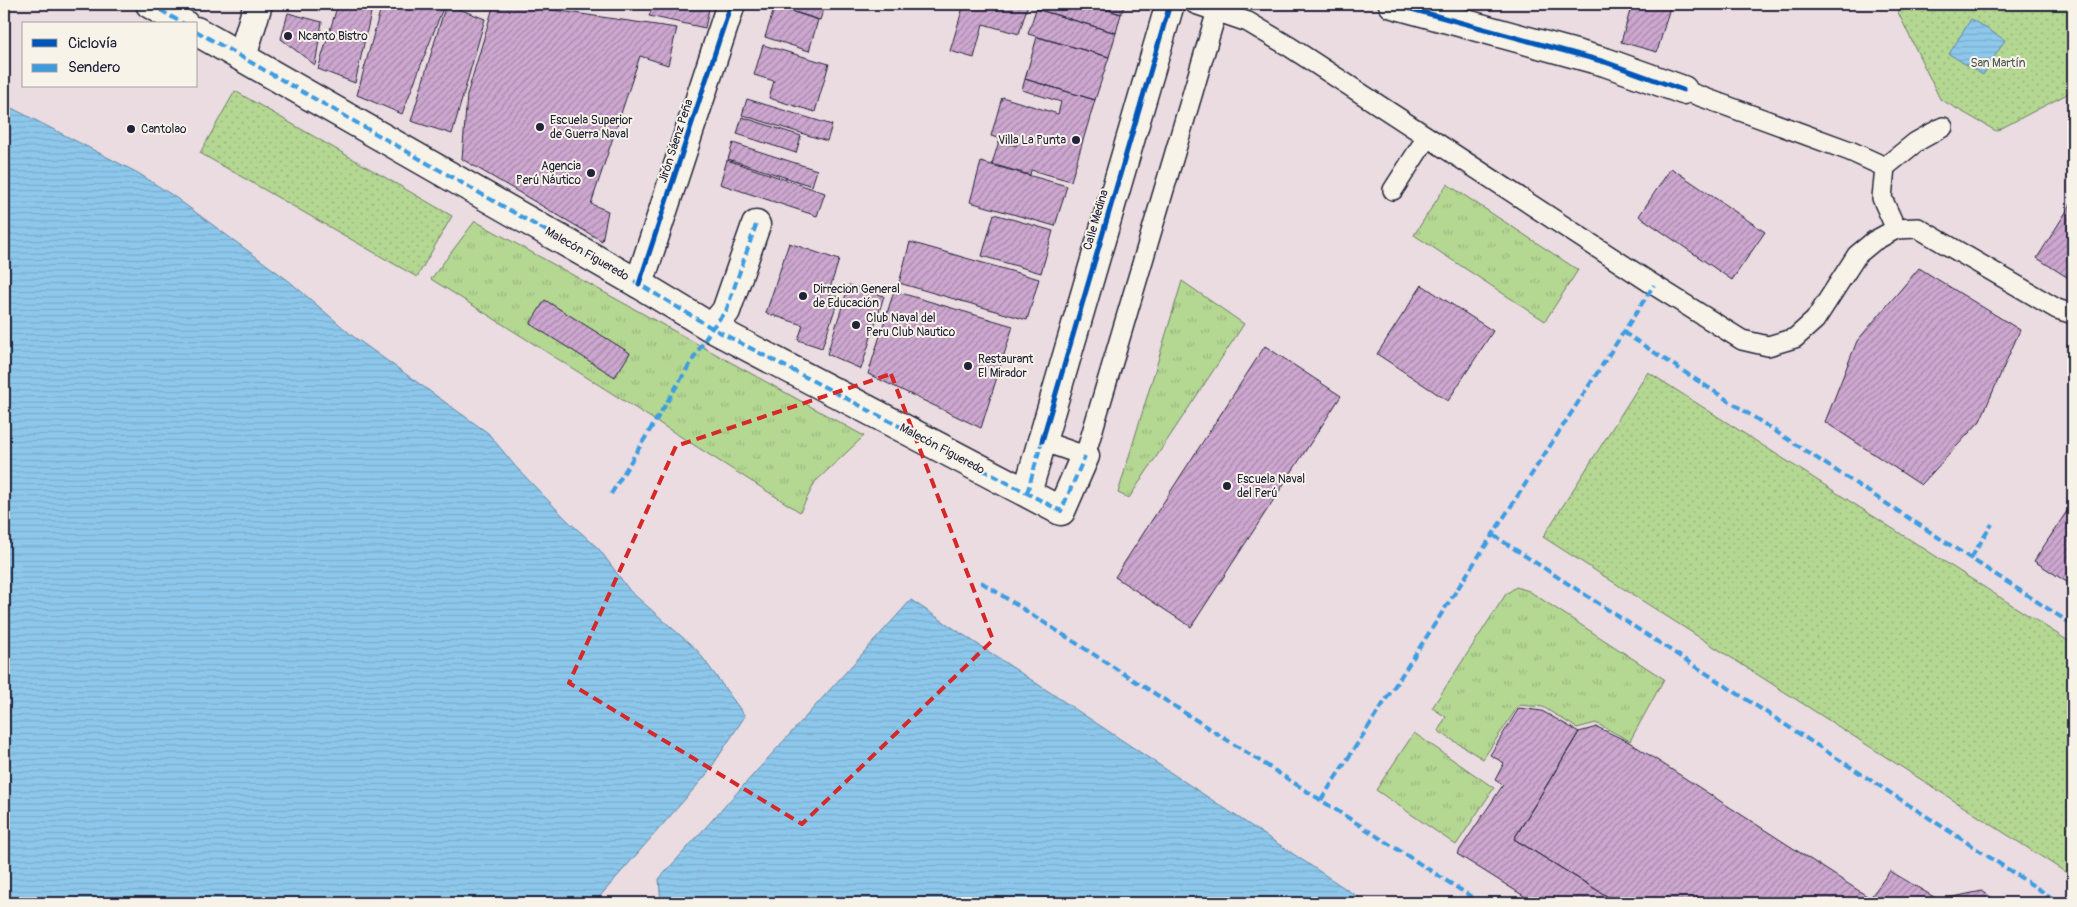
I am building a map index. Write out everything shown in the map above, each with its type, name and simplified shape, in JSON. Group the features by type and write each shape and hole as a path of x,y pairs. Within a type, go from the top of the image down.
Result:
{"street":[{"path":"150,4 181,22"},
{"path":"242,57 258,4"},
{"name":"Jirón Sáenz Peña","path":"639,284 731,4"},
{"name":"Calle Medina","path":"1027,494 1170,4"},
{"path":"1393,4 1605,62 1683,90"},
{"name":"Malecón Figueredo","path":"198,32 639,284 712,328 1061,511 1084,456"},
{"path":"712,328 726,311 756,225"}],"lane":[{"path":"1195,4 1218,7 1290,47 1654,285 1742,340 1768,346 1795,338 1815,320 1857,255 1874,241 1896,229 1918,228 2057,309 2073,314"},
{"path":"1042,441 1084,456 1218,7"},
{"path":"1683,90 1850,151 1885,166"},
{"path":"1896,229 1882,198 1885,166 1916,142 1943,127"},
{"path":"1392,190 1427,137"}],"highlighted area":[{"path":"891,374 993,640 802,824 569,683 676,446"}],"green space":[{"name":"San Martín","path":"1894,4 2073,4 2073,91 1996,131 1940,99"},
{"path":"235,91 452,216 417,277 200,153"},
{"path":"1447,184 1578,270 1545,321 1414,235"},
{"path":"475,221 864,436 815,482 800,512 431,279"},
{"path":"1182,281 1244,324 1129,498 1118,493"},
{"path":"1648,372 2073,644 2073,877 1543,537"},
{"path":"1516,587 1529,591 1664,679 1630,741 1596,723 1577,728 1543,707 1519,705 1483,759 1438,731 1446,717 1432,708 1506,594"},
{"path":"1414,733 1494,788 1456,845 1376,790"}],"water":[{"path":"1971,19 2005,40 1983,75 1949,54"},
{"path":"4,104 138,173 172,195 289,281 354,337 488,433 515,466 567,520 599,549 630,591 697,650 745,716 707,774 594,903 4,903"},
{"path":"911,600 1367,903 661,903 659,879"}],"building":[{"path":"299,4 324,4 322,7"},
{"path":"338,4 373,4 355,83 318,69"},
{"path":"382,4 430,4 443,8 402,114 357,95"},
{"path":"446,4 485,19 452,134 411,121"},
{"name":"Escuela Superior de Guerra Naval","path":"494,4 512,4 677,28 668,65 640,56 591,204 608,211 602,241 462,159 467,95"},
{"path":"654,4 710,4 705,28 649,16"},
{"path":"777,4 825,4 820,20 776,6"},
{"path":"964,4 1028,4 1019,34 983,24 974,58 950,51"},
{"path":"1039,4 1088,4 1121,14 1116,33 1037,9"},
{"path":"1088,4 1125,4 1121,14"},
{"path":"1632,4 1671,4 1657,52 1621,42"},
{"path":"775,6 818,20 809,51 765,37"},
{"path":"1036,9 1116,33 1109,57 1028,34"},
{"path":"288,13 322,22 315,65 281,39"},
{"path":"1037,37 1109,57 1095,100 1025,79"},
{"path":"763,45 829,64 815,112 769,98 774,81 754,75"},
{"path":"1025,79 1095,100 1071,181 1031,170 1030,175 992,164 999,141 1016,146 1017,143 991,136 1002,97 1058,114 1061,102 1022,90"},
{"path":"747,99 832,125 827,141 742,115"},
{"path":"742,117 801,136 796,153 737,134"},
{"path":"733,143 817,170 812,186 728,159"},
{"path":"727,160 825,193 817,216 720,184"},
{"path":"981,162 1067,186 1055,226 970,202"},
{"path":"1671,168 1765,232 1732,280 1639,216"},
{"path":"2073,201 2073,281 2037,258"},
{"path":"994,214 1053,231 1041,273 982,256"},
{"path":"910,242 1039,279 1027,320 899,283"},
{"name":"Dirrecion General de Educación","path":"789,243 839,260 828,294 839,297 822,348 798,340 803,325 766,313"},
{"path":"1919,268 2020,330 1980,421 1921,485 1825,422 1857,341"},
{"name":"Club Naval del Peru Club Nautico","path":"849,285 884,296 861,369 827,354"},
{"path":"1422,285 1493,331 1448,401 1377,354"},
{"path":"894,291 1013,326 981,428 868,374"},
{"path":"545,300 630,353 615,377 530,324"},
{"name":"Escuela Naval del Perú","path":"1265,346 1341,396 1191,627 1115,577"},
{"path":"2069,508 2073,511 2073,586 2034,561"},
{"path":"1519,708 1542,711 1579,732 1514,839 1618,903 1535,903 1457,854 1503,785 1495,780 1504,763 1490,755"},
{"path":"1597,727 1629,742 1870,898 1890,871 1939,900 1982,891 2000,903 1618,903 1514,839 1579,732"}],"marked path":[{"path":"150,4 181,22"},
{"path":"198,32 639,284 712,328 1061,511 1085,456"},
{"path":"611,494 712,328 726,311 756,225"},
{"path":"1321,800 1654,285"},
{"path":"1623,332 2073,625"},
{"path":"1027,493 1042,441"},
{"path":"1971,558 1992,524"},
{"path":"1493,535 2060,903"},
{"path":"981,582 1481,903"}],"cycle path":[{"path":"639,284 731,4"},
{"path":"1042,441 1170,4"},
{"path":"1393,4 1605,62 1683,90"}],"place":[{"name":"Ncanto Bistro","path":"288,36"},
{"name":"Escuela Superior de Guerra Naval","path":"540,127"},
{"name":"Cantolao","path":"131,129"},
{"name":"Villa La Punta","path":"1076,140"},
{"name":"Agencia Perú Náutico","path":"591,173"},
{"name":"Dirrecion General de Educación","path":"803,296"},
{"name":"Club Naval del Peru Club Nautico","path":"856,325"},
{"name":"Restaurant El Mirador","path":"968,366"},
{"name":"Escuela Naval del Perú","path":"1227,486"}]}
